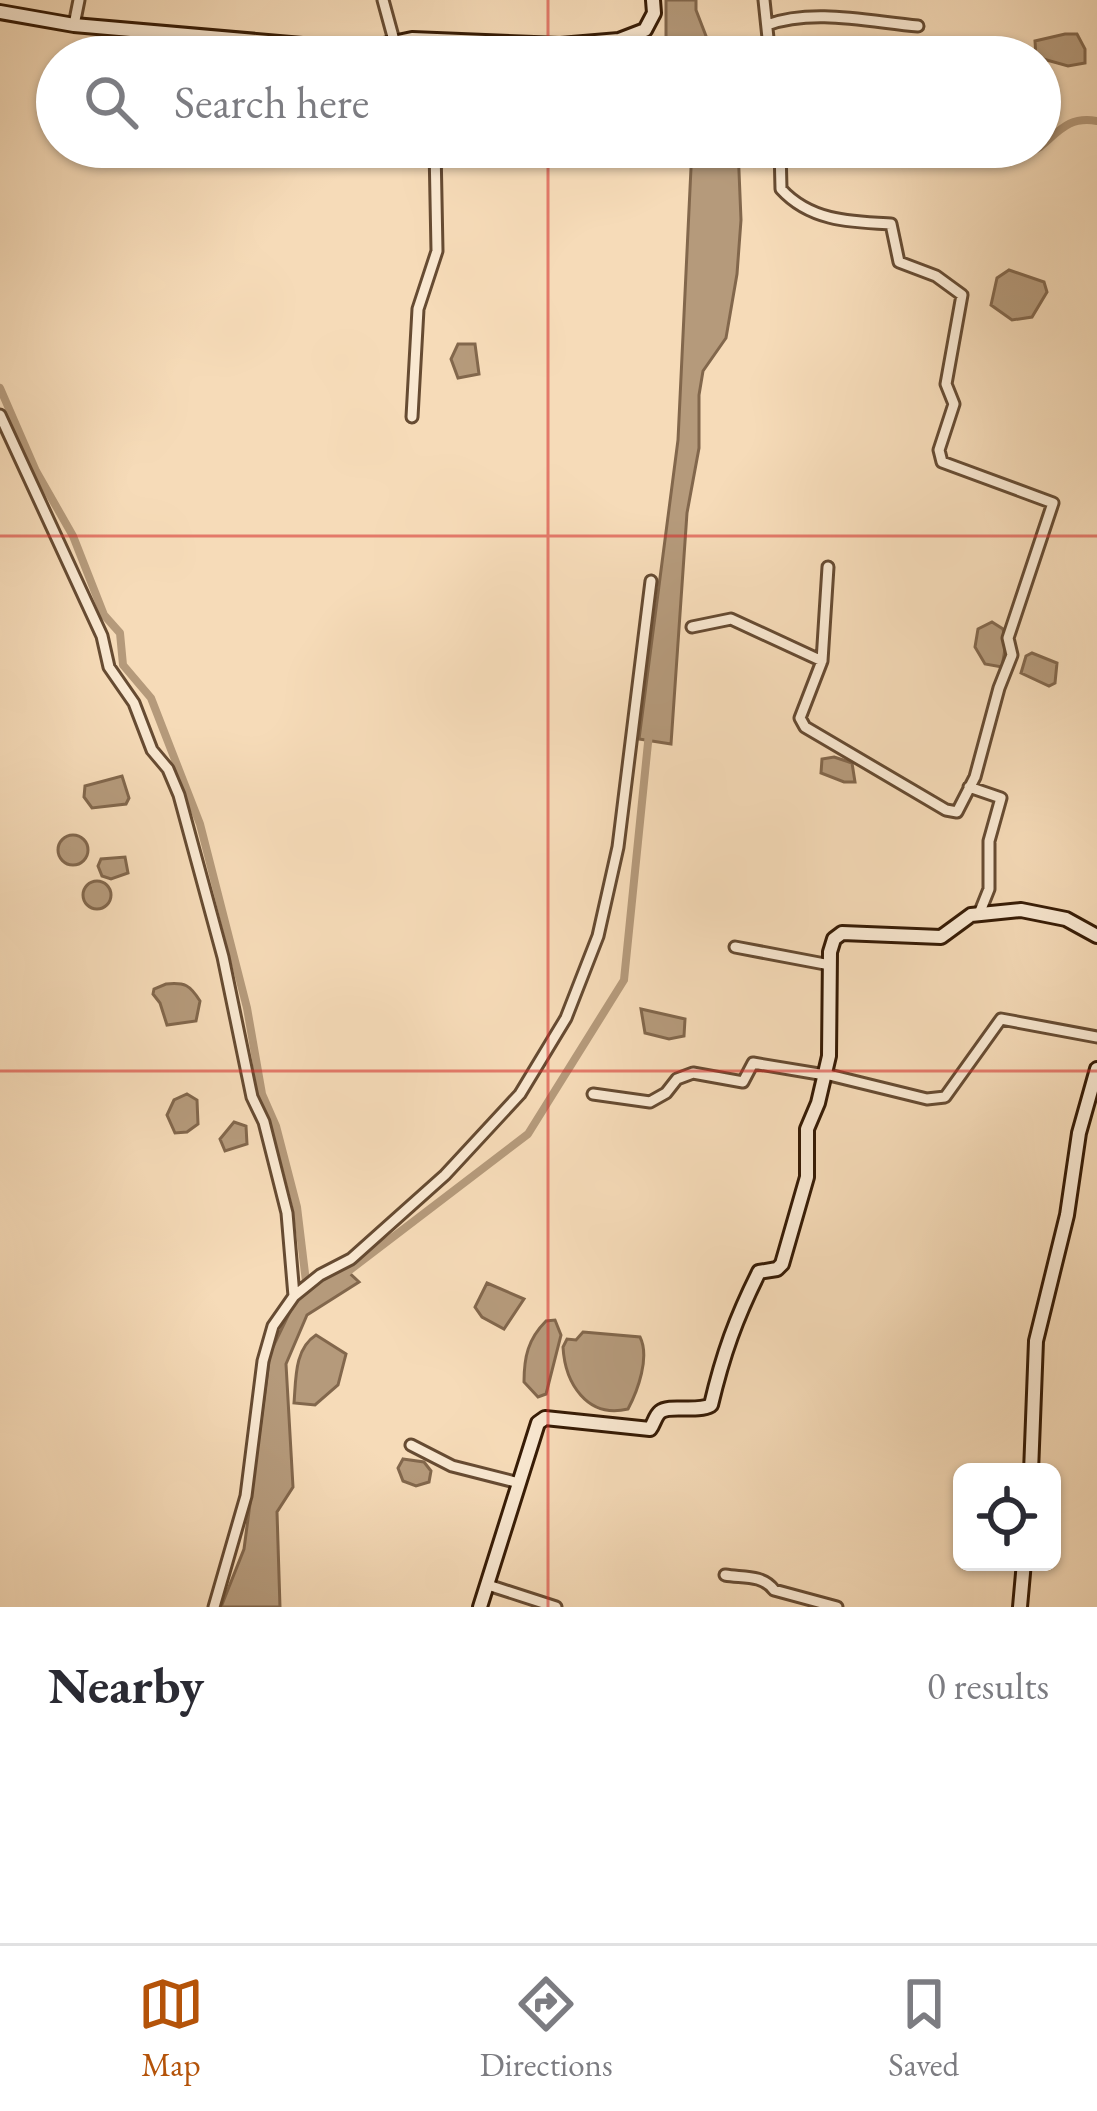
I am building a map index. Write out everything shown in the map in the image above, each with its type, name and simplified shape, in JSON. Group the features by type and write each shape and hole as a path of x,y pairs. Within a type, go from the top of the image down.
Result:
{"street":[{"path":"74,25 79,0"},
{"path":"383,0 393,36"},
{"path":"629,36 645,30 654,13 653,0"},
{"path":"764,0 768,36"},
{"path":"0,12 74,25 232,36"},
{"path":"767,25 782,19 837,19 918,26"},
{"path":"412,416 418,309 436,250 435,168"},
{"path":"780,168 781,189 792,201 811,213 844,221 891,224 899,262 937,276 962,295 946,384 954,404 939,450 942,462 1053,503 1008,638 1012,655 957,812 805,728 800,718 822,661 828,567"},
{"path":"0,415 102,636 109,667 134,703 152,750 168,769 178,795 223,957 248,1081 264,1122 287,1213 297,1293"},
{"path":"214,1607 246,1496 262,1361 273,1326 297,1293 351,1259 445,1175 520,1094 566,1018 598,936 618,847 651,581"},
{"path":"692,626 730,620 822,661"},
{"path":"969,787 1001,798 989,841 989,890 979,914"},
{"path":"479,1607 538,1423 545,1418 650,1429 664,1410 702,1410 711,1405 724,1347 741,1304 759,1272 782,1264 807,1177 807,1129 825,1075 830,1035 834,939 842,933 941,937 979,914 1021,910 1066,919 1097,936"},
{"path":"735,947 830,964"},
{"path":"593,1094 650,1102 677,1079 693,1073 743,1082 753,1063 927,1099 944,1097 1001,1018 1097,1037"},
{"path":"1031,1463 1036,1341 1067,1215 1079,1132 1097,1069"},
{"path":"412,1445 452,1466 519,1483"},
{"path":"1020,1607 1023,1571"},
{"path":"725,1575 748,1576 774,1591 837,1607"},
{"path":"488,1585 556,1607"}],"shaded area":[{"path":"666,0 696,0 706,36 666,36"},
{"path":"1077,34 1085,49 1085,63 1061,64 1061,36 1056,36"},
{"path":"691,168 739,168 737,274 726,338 703,371 699,395 699,448 687,513 671,744 639,739 678,440"},
{"path":"1009,270 1044,282 1047,292 1032,317 1012,320 991,305 997,278"},
{"path":"458,344 475,344 479,374 458,378 451,359"},
{"path":"992,622 1003,629 1002,667 985,664 975,647 978,629"},
{"path":"1032,653 1057,663 1055,683 1049,686 1021,673 1026,656"},
{"path":"822,759 852,763 855,782 821,773"},
{"path":"122,776 129,798 126,804 92,808 84,797 85,786"},
{"path":"73,835 88,850 73,865 58,850"},
{"path":"125,857 128,873 111,879 102,876 101,859"},
{"path":"97,881 107,885 111,895 107,905 97,909 87,905 83,895 87,885"},
{"path":"166,984 182,984 193,991 200,1001 196,1021 167,1025 153,994"},
{"path":"641,1009 685,1019 684,1036 669,1039 645,1033"},
{"path":"187,1094 197,1100 198,1124 175,1133 167,1115 174,1100"},
{"path":"234,1122 246,1126 247,1144 225,1151 220,1139"},
{"path":"343,1267 359,1282 307,1315 286,1364 293,1487 277,1512 280,1607 221,1607 244,1549 270,1353 297,1297 317,1279"},
{"path":"487,1283 524,1299 504,1329 482,1317 475,1307"},
{"path":"555,1320 561,1335 546,1394 538,1397 524,1382 526,1356 540,1328"},
{"path":"583,1332 640,1337 643,1364 628,1409 601,1409 574,1385 563,1347 567,1339 576,1340"},
{"path":"316,1335 346,1354 338,1385 315,1405 294,1403 300,1357"},
{"path":"403,1459 424,1462 431,1471 429,1482 416,1486 403,1481 398,1468"}],"waterway":[{"path":"1061,129 1072,123 1097,121"},
{"path":"0,388 36,471 73,536 104,615 120,633 123,665 151,698 200,824 247,1008 262,1094 276,1126 297,1207 307,1290"},
{"path":"342,1276 528,1134 624,980 649,733"}]}
